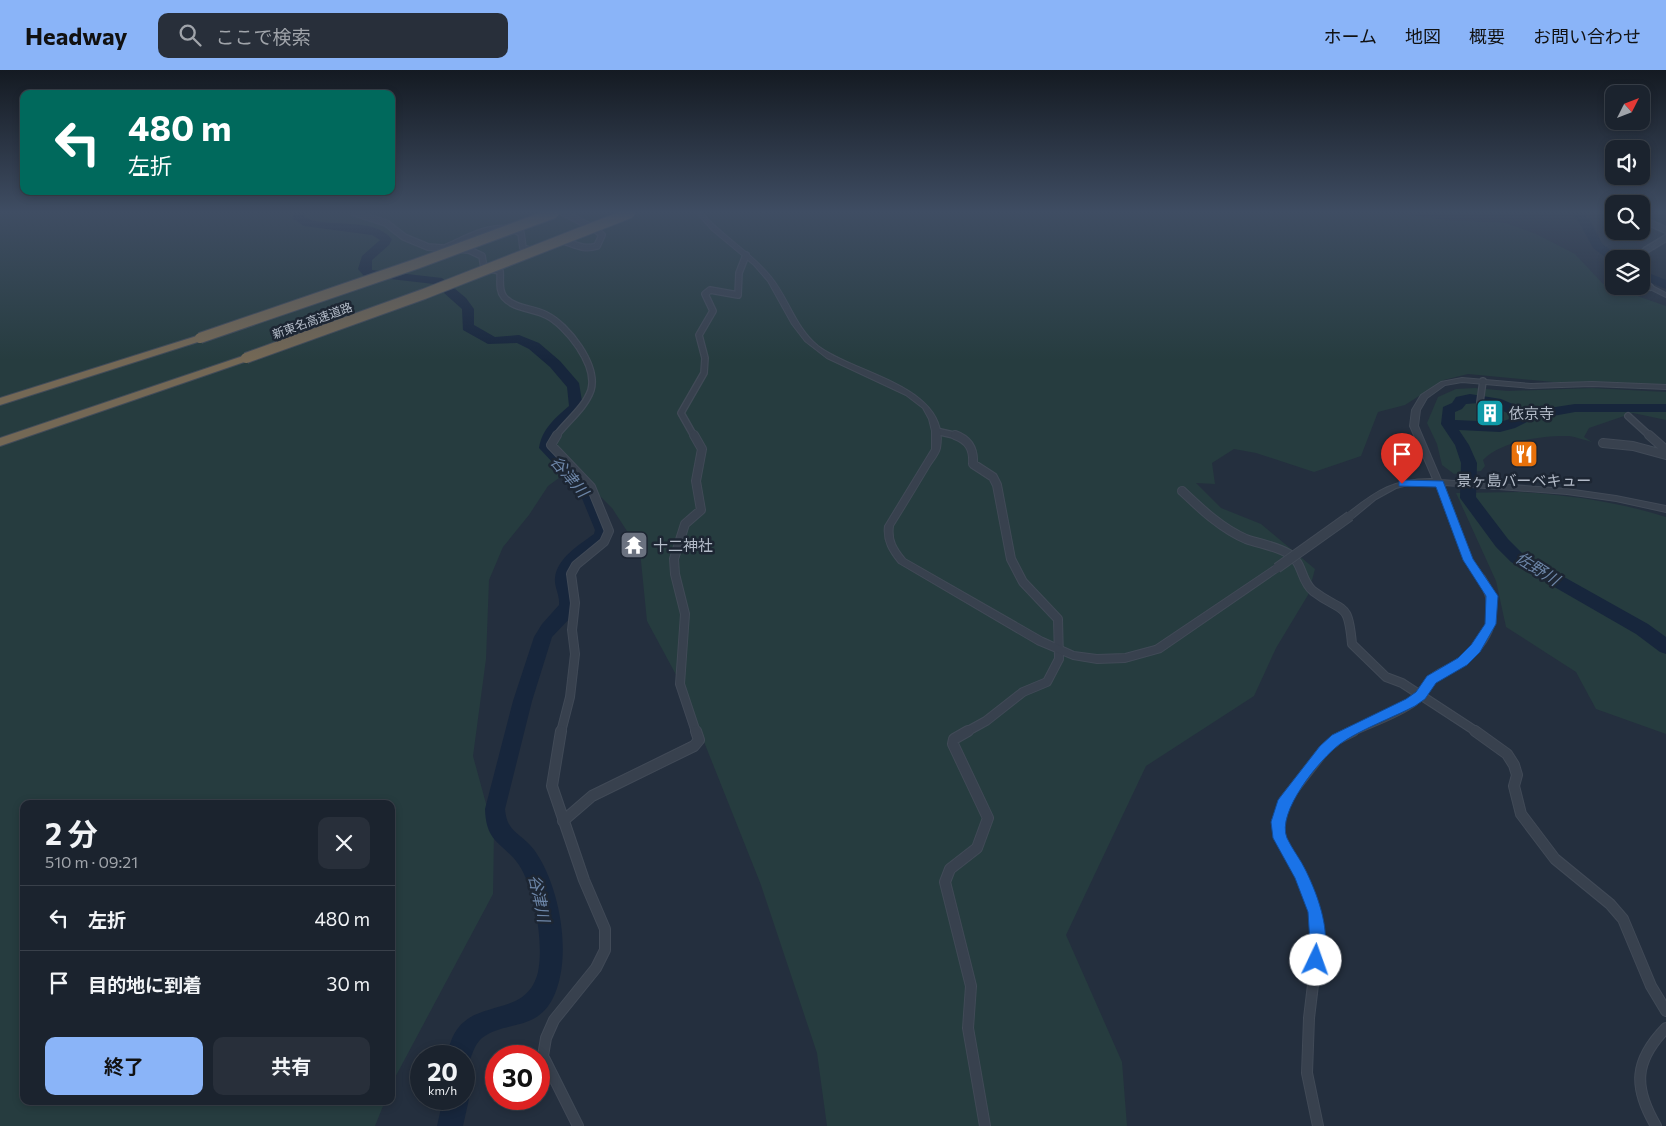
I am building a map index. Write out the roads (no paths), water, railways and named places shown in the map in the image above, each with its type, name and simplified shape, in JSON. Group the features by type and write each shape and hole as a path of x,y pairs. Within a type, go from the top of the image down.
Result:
{"highway":[{"name":"新東名高速道路","path":"0,402 200,338 421,262"},
{"name":"新東名高速道路","path":"0,442 246,358 505,262"}],"street":[{"path":"483,262 484,268 500,271 500,284 504,297 519,307 552,317 583,351 592,378 591,389 583,404 562,428 551,445 591,487 609,531 604,542 576,565 571,574 575,603 572,630 575,654 570,697 557,749 552,786 584,880 605,929 605,950 596,968 554,1020 546,1038 543,1056 578,1126"},
{"path":"563,820 592,796 694,746 699,740 680,684 685,614 675,574 674,559 685,524 701,510 696,481 702,458 702,449 682,413 683,407 697,387 705,368 705,357 699,335 713,311 704,294 710,290 735,296 738,295 739,273 743,262"},
{"path":"753,262 772,281 807,339 830,356 896,385 919,399 931,414 936,431 936,449 889,526 887,536 890,547 902,561 1040,641 1059,650 1097,659 1124,658 1158,649 1277,568 1382,491 1402,484 1455,483 1575,491 1666,509"},
{"path":"1650,287 1666,295"},
{"path":"1318,1126 1307,1073 1309,1018 1318,943 1315,912 1301,875 1280,838 1278,822 1285,800 1324,750 1337,739 1404,706 1420,696 1432,679 1462,661 1476,648 1490,624 1492,596 1482,578 1468,560 1440,483 1414,426 1416,410 1429,392 1443,383 1462,380 1532,386 1592,384 1666,387"},
{"path":"1480,402 1483,381"},
{"path":"1628,416 1666,450"},
{"path":"936,431 961,436 971,446 974,453 973,464 993,477 997,485 1011,560 1023,582 1058,618 1059,659 1047,682 1023,692 986,721 954,739 952,744 988,818 976,848 950,869 945,882 971,986 968,1028 985,1126"},
{"path":"1602,444 1633,446 1666,455"},
{"path":"1182,491 1206,514 1238,535 1280,548 1300,563 1305,572 1304,582 1312,591 1345,610 1350,622 1352,644 1355,649 1386,676 1480,734 1507,754 1518,775 1514,786 1521,814 1555,859 1610,904 1623,919 1644,971 1666,1011"},
{"path":"1656,1126 1643,1100 1638,1074 1644,1052 1666,1028"}],"waterway":[{"name":"谷津川","path":"365,262 364,269 368,273 438,281 462,301 468,309 468,327 493,341 519,339 534,346 555,364 574,386 576,407 553,430 547,448 576,478 588,495 603,530 601,537 575,557 566,570 564,585 568,605 565,612 548,629 543,637 523,701 495,809 497,825 502,835 524,854 538,878 547,914 551,961 549,976 544,990 536,1002 525,1010 485,1023 473,1030 464,1040 462,1045"},
{"path":"1650,278 1666,285"},
{"name":"佐野川","path":"1448,424 1448,410 1457,406 1461,400 1470,399 1495,402 1527,416"},
{"name":"佐野川","path":"1527,416 1575,408 1666,408"},
{"name":"佐野川","path":"1448,424 1489,428 1500,427 1519,422 1527,416"},
{"name":"佐野川","path":"1448,424 1462,445 1469,463 1468,498 1502,543 1517,558 1642,629 1666,647"},
{"name":"谷津川","path":"450,1126 454,1110"}],"place":[{"name":"依京寺","path":"1490,413"},
{"name":"景ヶ島バーベキュー","path":"1524,454"},
{"name":"十二神社","path":"634,545"}]}
